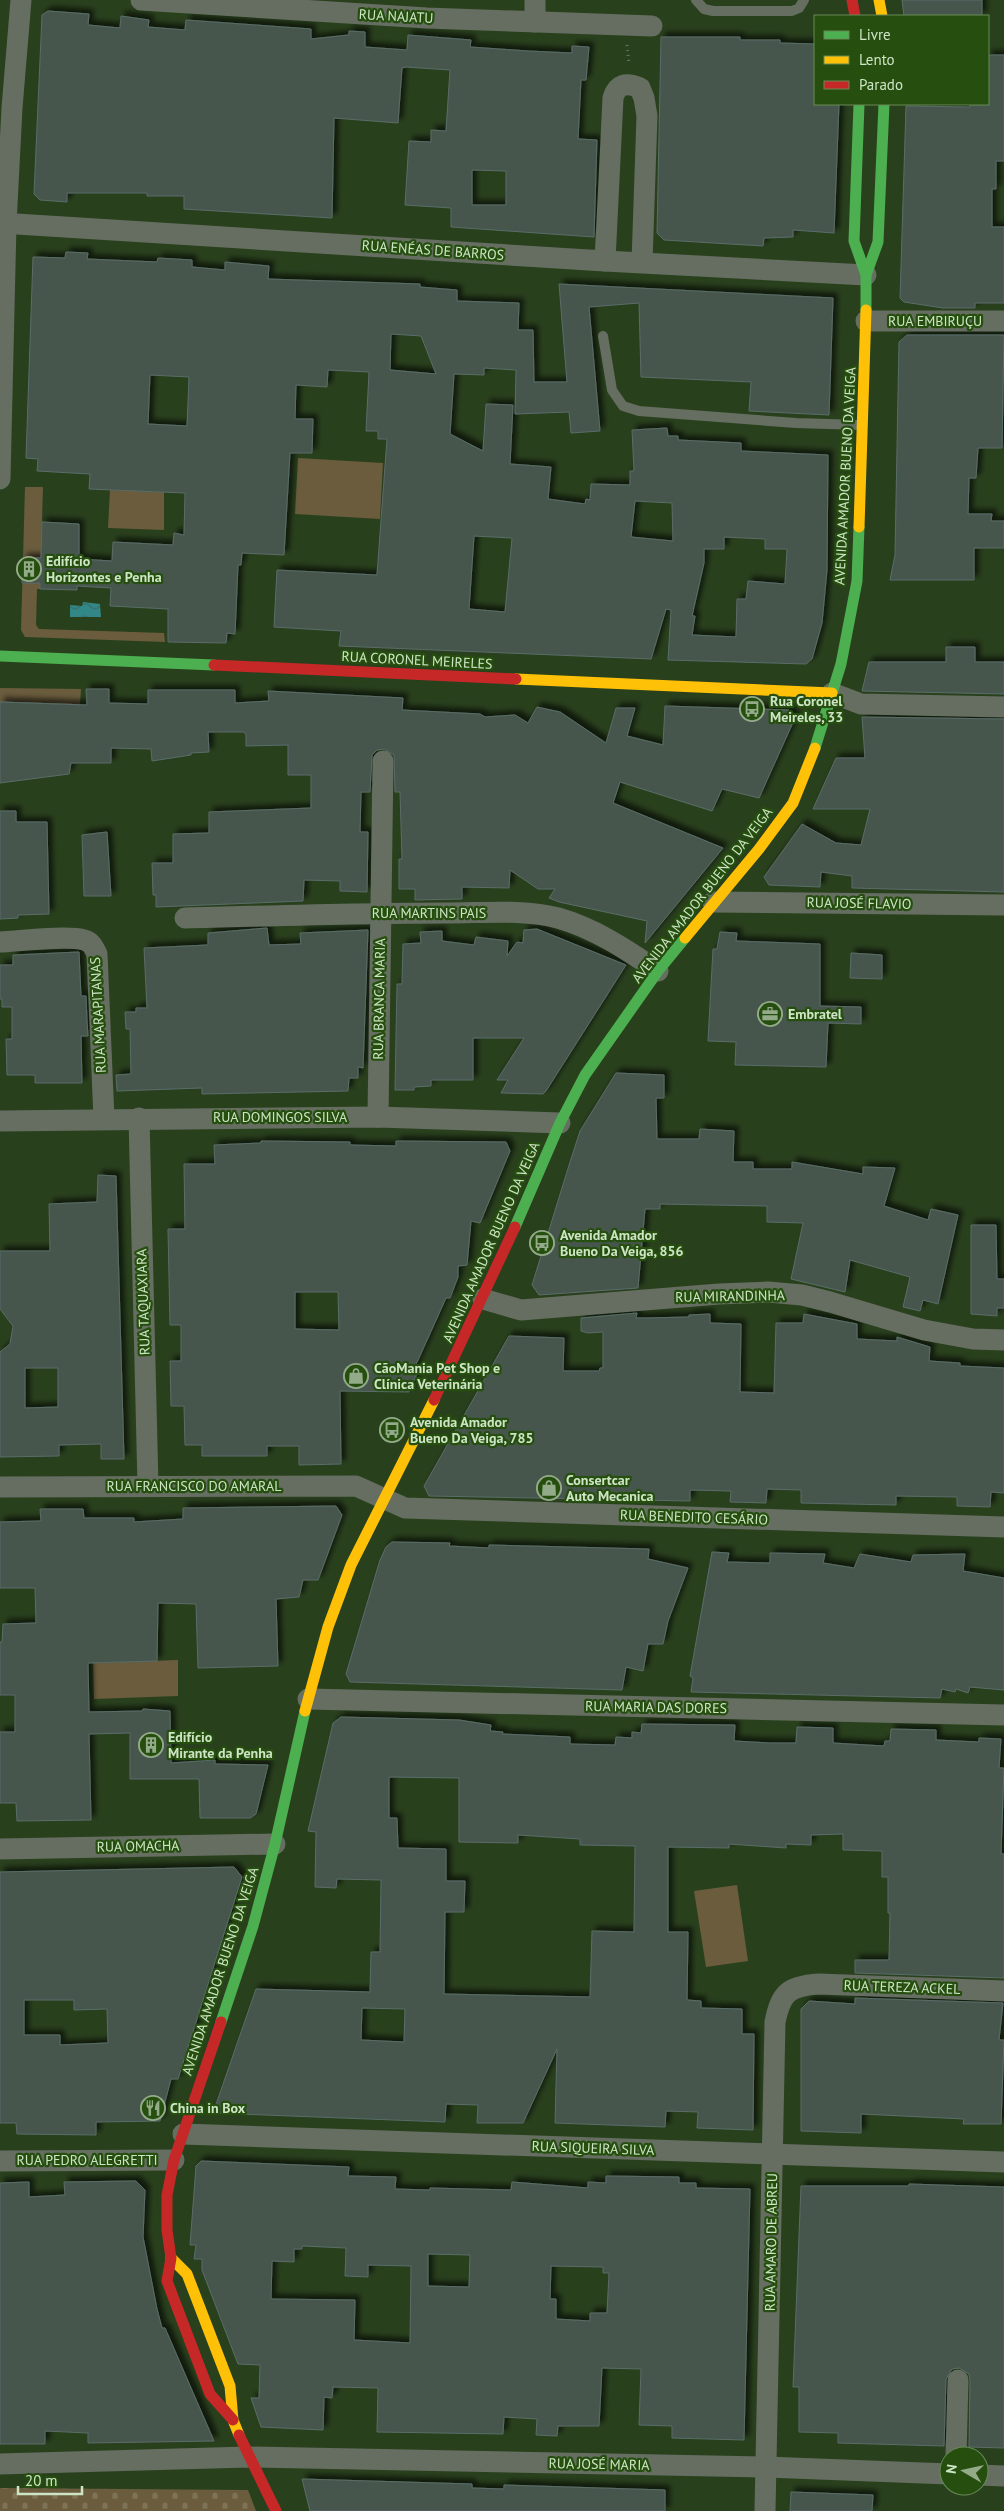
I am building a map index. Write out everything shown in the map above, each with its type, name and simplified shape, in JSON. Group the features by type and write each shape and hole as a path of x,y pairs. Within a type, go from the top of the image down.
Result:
{"main road":[{"path":"852,0 855,15"},
{"path":"880,0 882,15"},
{"name":"AVENIDA AMADOR BUENO DA VEIGA","path":"234,2420 210,2394 167,2281 171,2258 167,2230 168,2195 174,2160 253,1926 275,1844 308,1699 328,1627 351,1565 483,1299 560,1123 585,1075 658,971 713,902 759,849 793,803 814,751 841,664 857,581 864,425 866,274 854,241 859,105"},
{"name":"AVENIDA AMADOR BUENO DA VEIGA","path":"866,274 878,242 884,105"},
{"name":"RUA CORONEL MEIRELES","path":"0,656 832,693"},
{"name":"AVENIDA AMADOR BUENO DA VEIGA","path":"171,2258 188,2274 230,2386 234,2420 248,2457 276,2511"}],"street":[{"path":"0,479 3,223 21,0"},
{"name":"RUA NAJATU","path":"141,0 325,6 535,22 652,26"},
{"path":"535,0 535,22"},
{"path":"605,261 613,98 616,90 622,85 631,84 640,88 647,116 642,262"},
{"name":"RUA ENÉAS DE BARROS","path":"3,223 605,261 866,274"},
{"name":"RUA EMBIRUÇU","path":"866,321 1004,321"},
{"path":"832,693 861,704 1004,707"},
{"name":"RUA BRANCA MARIA","path":"378,1116 383,761"},
{"name":"RUA JOSÉ FLAVIO","path":"713,902 1004,906"},
{"name":"RUA MARTINS PAIS","path":"185,918 380,913 510,913 556,917 584,927 631,952 658,971"},
{"name":"RUA MARAPITANAS","path":"0,942 73,939 85,940 92,945 96,954 104,1119"},
{"name":"RUA DOMINGOS SILVA","path":"0,1121 378,1116 560,1123"},
{"name":"RUA TAQUAXIARA","path":"139,1118 148,1486"},
{"name":"RUA MIRANDINHA","path":"483,1299 520,1310 719,1294 768,1292 802,1295 924,1330 973,1339 1004,1340"},
{"name":"RUA FRANCISCO DO AMARAL","path":"0,1487 356,1486 385,1498"},
{"name":"RUA BENEDITO CESÁRIO","path":"385,1498 405,1508 1004,1527"},
{"name":"RUA MARIA DAS DORES","path":"308,1699 1004,1715"},
{"name":"RUA OMACHA","path":"0,1849 275,1844"},
{"name":"RUA TEREZA ACKEL","path":"800,1985 1004,1991"},
{"name":"RUA AMARO DE ABREU","path":"765,2511 775,2022 779,2002 786,1992 800,1985"},
{"name":"RUA SIQUEIRA SILVA","path":"183,2134 1004,2162"},
{"name":"RUA PEDRO ALEGRETTI","path":"0,2161 174,2160"},
{"path":"956,2446 958,2380"},
{"name":"RUA JOSÉ MARIA","path":"0,2464 248,2457 766,2467 939,2474"},
{"path":"989,2475 1004,2476"}],"lane":[{"path":"696,0 704,10 713,12 792,11 799,8 804,0"},
{"path":"603,336 612,390 623,406 639,411 668,414 796,423 864,425"}],"path":[{"path":"626,25 631,84"}],"green space":[{"path":"298,458 383,463 380,519 295,514"},
{"path":"25,487 43,487 40,589 37,589 36,625 39,629 164,633 165,642 25,637 21,630"},
{"path":"110,490 164,492 164,530 108,528"},
{"path":"0,688 81,689 80,705 0,702"},
{"path":"178,1660 178,1696 94,1699 93,1663"},
{"path":"737,1885 748,1961 706,1967 694,1891"},
{"path":"0,2488 248,2490 256,2511 0,2511"}],"water":[{"path":"83,602 100,604 101,617 70,617 70,605 82,606"}],"building":[{"path":"902,0 982,0 982,15 904,15"},
{"path":"48,11 89,14 88,25 120,28 121,16 149,20 148,27 185,30 186,20 311,29 311,39 349,35 349,31 365,32 365,47 407,50 408,35 471,40 470,47 528,51 572,53 572,46 589,47 586,80 581,80 578,139 597,140 594,237 451,227 451,208 405,205 409,141 431,142 431,130 446,131 450,70 406,67 402,68 398,123 334,118 332,218 184,209 184,196 147,196 147,193 67,193 67,202 40,200 34,194 42,15","holes":["472,170 506,171 506,205 472,205"]},
{"path":"661,37 740,37 740,40 780,40 780,43 814,44 814,105 839,105 834,233 793,230 793,237 764,238 763,246 664,240 657,233"},
{"path":"989,55 1004,55 1004,161 996,161 996,189 992,189 992,227 1004,227 1004,303 975,303 975,308 943,308 904,302 900,298 906,106 970,107 970,105 989,105"},
{"path":"66,252 88,253 87,259 157,262 158,258 192,260 192,267 225,270 225,262 269,266 268,279 420,284 420,287 457,290 457,301 519,303 518,330 533,330 534,382 567,382 559,284 833,298 829,415 749,411 751,382 641,377 639,303 589,307 600,431 571,433 569,412 515,414 516,370 484,368 484,375 454,374 450,434 483,451 486,404 513,405 510,464 551,467 548,499 585,504 586,499 590,500 591,484 630,485 630,471 634,471 632,430 667,428 668,436 678,436 678,440 741,443 741,451 828,455 827,570 822,623 812,659 806,664 668,660 671,610 666,609 651,659 339,646 341,631 274,627 277,570 377,575 387,439 378,439 378,431 366,431 369,372 328,370 327,387 296,385 295,419 313,419 312,453 290,453 284,555 242,553 241,565 238,565 235,634 227,633 226,643 168,642 168,609 110,606 111,588 77,586 77,590 40,589 40,583 22,583 23,558 41,558 42,522 79,524 79,559 112,561 113,542 173,545 174,533 184,535 185,493 89,489 90,474 37,471 38,459 26,458 33,257 65,258","holes":["391,334 421,336 436,374 390,370","150,375 189,377 187,426 148,424","635,501 672,503 673,541 631,537","474,536 512,538 505,612 469,609","724,537 765,539 765,549 787,549 785,584 748,581 746,599 737,599 736,637 692,635 695,616 692,616 704,563 704,549 724,549"]},
{"path":"907,335 1004,335 1002,448 978,448 976,478 969,478 968,514 992,514 991,521 1004,521 1004,548 974,548 974,580 890,580 895,555 899,342"},
{"path":"946,647 975,647 975,662 1004,662 1004,694 862,691 869,662 946,662"},
{"path":"86,689 109,689 109,703 148,704 148,690 235,690 235,703 269,701 268,691 403,698 402,710 480,714 485,717 515,715 528,723 537,707 560,712 606,743 616,708 635,708 627,736 663,745 665,706 789,710 795,718 759,798 722,789 712,811 620,782 613,803 723,848 645,943 647,921 559,902 549,898 555,889 538,889 510,870 509,888 462,887 462,899 415,900 415,889 399,889 399,859 402,859 400,792 395,792 394,755 384,749 377,750 372,755 370,792 361,792 360,832 368,832 367,892 340,891 340,881 304,880 303,901 156,907 156,895 153,895 152,863 173,863 173,834 209,833 209,812 311,808 311,775 288,775 288,745 246,746 246,734 243,732 208,732 209,752 191,753 191,755 152,761 151,749 111,748 111,763 71,763 69,774 0,783 0,702 87,705"},
{"path":"862,717 1004,719 1004,892 852,888 852,876 821,872 820,887 769,885 764,877 802,824 836,843 861,845 870,809 813,809 836,758 865,758"},
{"path":"0,811 16,811 16,822 47,822 49,914 18,915 18,918 0,919"},
{"path":"107,832 111,896 84,896 82,835"},
{"path":"267,928 269,945 301,944 300,933 368,930 363,1068 358,1067 358,1078 349,1078 348,1091 202,1094 202,1088 117,1091 116,1075 131,1074 130,1029 126,1029 125,1012 136,1012 136,1008 147,1008 144,948 208,945 208,933"},
{"path":"537,929 626,965 546,1091 543,1094 501,1093 508,1080 497,1080 524,1038 473,1038 473,1080 431,1080 431,1086 414,1087 414,1090 395,1090 397,984 402,984 403,944 421,943 420,932 442,931 442,941 474,945 476,937 508,941 507,956 517,942 523,943 524,930"},
{"path":"720,932 737,933 736,941 820,944 820,1006 861,1007 861,1024 828,1023 826,1067 735,1065 736,1042 708,1041 713,949 717,949"},
{"path":"79,952 81,996 86,996 88,1036 81,1036 82,1083 35,1083 35,1075 7,1075 6,1039 12,1039 12,1007 2,1007 2,999 0,999 0,965 13,965 13,955"},
{"path":"851,953 882,955 882,979 850,978"},
{"path":"616,1073 664,1075 664,1098 656,1098 657,1139 699,1139 700,1129 734,1131 733,1162 753,1162 753,1169 792,1169 792,1162 863,1174 863,1167 895,1168 884,1206 928,1220 931,1209 958,1215 938,1304 923,1300 920,1311 903,1307 910,1277 850,1260 845,1292 791,1279 803,1223 767,1222 767,1206 660,1204 660,1209 645,1209 638,1288 539,1295 532,1285 580,1131"},
{"path":"261,1141 350,1142 350,1145 396,1146 396,1141 506,1142 510,1151 480,1223 471,1221 467,1265 458,1266 458,1277 450,1298 446,1298 414,1369 419,1369 409,1392 340,1391 341,1464 299,1465 299,1446 267,1446 267,1456 202,1456 202,1445 185,1445 184,1406 171,1406 170,1361 181,1361 181,1325 170,1325 168,1229 185,1229 184,1164 215,1164 214,1145 261,1143","holes":["295,1292 338,1292 339,1330 295,1329"]},
{"path":"98,1175 116,1176 124,1459 101,1459 101,1444 59,1445 59,1456 0,1457 0,1352 10,1344 13,1326 0,1309 0,1251 50,1251 49,1204 97,1202","holes":["25,1368 58,1368 58,1407 25,1408"]},
{"path":"971,1225 996,1225 997,1279 1004,1279 1004,1308 997,1308 997,1316 971,1314"},
{"path":"637,1313 636,1318 689,1317 689,1315 710,1314 710,1323 741,1324 740,1392 774,1393 776,1323 803,1323 804,1314 857,1324 857,1339 897,1341 897,1337 930,1347 929,1361 960,1363 960,1366 1004,1368 1004,1493 991,1492 990,1507 957,1506 957,1497 896,1496 896,1505 801,1503 801,1490 767,1489 766,1503 730,1502 731,1491 690,1490 690,1501 429,1496 424,1486 509,1336 564,1338 563,1371 599,1371 600,1368 603,1368 603,1332 588,1333 581,1331 581,1318"},
{"path":"336,1506 342,1515 318,1580 303,1580 299,1597 276,1599 278,1666 198,1668 196,1604 158,1603 157,1661 88,1663 89,1712 142,1711 143,1709 170,1711 171,1763 215,1760 215,1764 268,1765 256,1814 250,1818 200,1818 199,1779 130,1779 130,1733 89,1734 91,1820 17,1821 16,1803 0,1803 0,1732 15,1732 15,1695 0,1695 0,1642 2,1642 3,1624 36,1623 35,1588 0,1588 0,1522 41,1521 40,1509 83,1509 84,1518 134,1518 134,1522 183,1519 183,1508"},
{"path":"392,1542 450,1543 449,1546 489,1548 489,1545 649,1549 648,1559 688,1568 668,1621 663,1644 648,1644 643,1671 626,1667 622,1690 350,1682 346,1674 380,1560 386,1547"},
{"path":"712,1552 729,1553 727,1562 770,1563 770,1553 825,1554 823,1563 854,1568 860,1554 911,1562 913,1555 965,1554 963,1571 1004,1578 1004,1690 970,1687 968,1693 956,1689 955,1692 942,1689 940,1698 691,1692 693,1678 690,1676"},
{"path":"341,1717 459,1720 491,1725 490,1731 503,1732 502,1734 570,1737 570,1744 615,1745 616,1737 632,1738 632,1732 641,1733 642,1724 735,1725 734,1741 770,1743 796,1743 797,1727 833,1728 833,1743 884,1746 885,1741 890,1741 891,1729 936,1730 936,1740 979,1742 979,1738 1001,1739 999,1768 1004,1768 1001,1854 1004,1854 1004,1978 855,1973 855,1960 889,1960 890,1913 888,1913 888,1877 882,1877 882,1851 843,1850 843,1834 811,1835 811,1845 786,1844 786,1848 729,1844 729,1848 668,1847 668,1932 688,1932 687,2000 701,2001 701,2008 742,2009 742,2034 754,2034 753,2130 697,2128 698,2112 666,2111 665,2127 555,2123 557,2049 523,2123 477,2123 478,2105 446,2104 445,2122 213,2113 256,1989 370,1992 371,1952 380,1952 381,1880 337,1879 336,1888 315,1887 316,1832 308,1831 333,1723","holes":["389,1777 459,1778 459,1842 518,1843 518,1835 580,1839 580,1845 635,1846 634,1932 592,1931 590,1997 444,1994 445,1912 464,1912 465,1881 446,1881 446,1849 398,1848 397,1818 389,1818","362,2008 405,2009 404,2042 361,2040"]},
{"path":"234,1867 242,1877 178,2079 171,2079 160,2121 96,2122 96,2135 17,2134 16,2123 0,2123 0,1872","holes":["24,2000 74,2000 74,2010 107,2009 108,2043 60,2045 60,2035 24,2035"]},
{"path":"855,1998 1003,2003 999,2040 1004,2040 1001,2124 963,2124 964,2119 861,2114 861,2133 801,2131 801,2009 809,2001 855,2004"},
{"path":"201,2161 349,2167 348,2176 396,2177 395,2189 511,2190 512,2182 588,2188 588,2182 606,2183 606,2176 679,2177 679,2183 696,2183 696,2188 750,2189 744,2440 672,2438 672,2426 639,2425 641,2369 602,2368 599,2426 558,2426 557,2436 536,2435 537,2419 504,2417 503,2434 377,2432 378,2388 333,2387 332,2398 324,2397 323,2430 261,2427 251,2398 259,2398 260,2365 238,2364 202,2270 202,2259 194,2259 196,2245 190,2245 196,2166","holes":["302,2246 346,2248 345,2276 368,2277 368,2265 411,2266 410,2343 354,2340 355,2300 271,2299 272,2261 294,2262 294,2249 302,2249","428,2254 470,2255 469,2287 428,2286","551,2266 603,2267 603,2273 609,2273 607,2313 590,2313 590,2321 556,2319 556,2299 550,2299"]},
{"path":"136,2181 145,2190 143,2237 162,2328 165,2328 214,2441 88,2443 88,2433 45,2431 45,2444 0,2444 0,2183 29,2182 29,2197 65,2195 64,2182"},
{"path":"909,2184 1004,2187 1004,2448 969,2446 970,2380 969,2374 959,2368 952,2369 946,2379 944,2446 838,2443 838,2433 799,2432 799,2387 793,2387 801,2186 909,2186"},
{"path":"302,2479 472,2484 472,2488 504,2489 504,2485 665,2490 665,2511 310,2511"},
{"path":"791,2492 873,2495 872,2511 790,2511"}],"traffic: fast":[{"path":"859,105 854,241 866,275 866,310"},
{"path":"866,275 878,242 884,105"},
{"path":"815,748 841,664 857,581 859,527"},
{"path":"0,656 214,665"},
{"path":"515,1227 560,1123 585,1075 658,971 685,938"},
{"path":"221,2022 253,1926 275,1844 305,1711"}],"traffic: slow":[{"path":"879,0 882,15"},
{"path":"859,527 866,310"},
{"path":"516,679 832,693"},
{"path":"685,938 759,849 793,803 815,748"},
{"path":"305,1711 328,1627 351,1565 434,1400"},
{"path":"171,2258 187,2274 230,2386 233,2420 239,2435"}],"traffic: jam":[{"path":"852,0 855,15"},
{"path":"214,665 516,679"},
{"path":"434,1400 515,1227"},
{"path":"221,2022 174,2160 167,2195 167,2230 171,2258 167,2281 210,2394 233,2420"},
{"path":"239,2435 276,2511"}],"place":[{"name":"Edifício Horizontes e Penha","path":"29,569"},
{"name":"Rua Coronel Meireles, 33","path":"752,709"},
{"name":"Embratel","path":"770,1014"},
{"name":"Avenida Amador Bueno Da Veiga, 856","path":"542,1243"},
{"name":"CãoMania Pet Shop e Clínica Veterinária","path":"356,1376"},
{"name":"Avenida Amador Bueno Da Veiga, 785","path":"392,1430"},
{"name":"Consertcar Auto Mecanica","path":"549,1488"},
{"name":"Edifício Mirante da Penha","path":"151,1745"},
{"name":"China in Box","path":"153,2108"}]}
